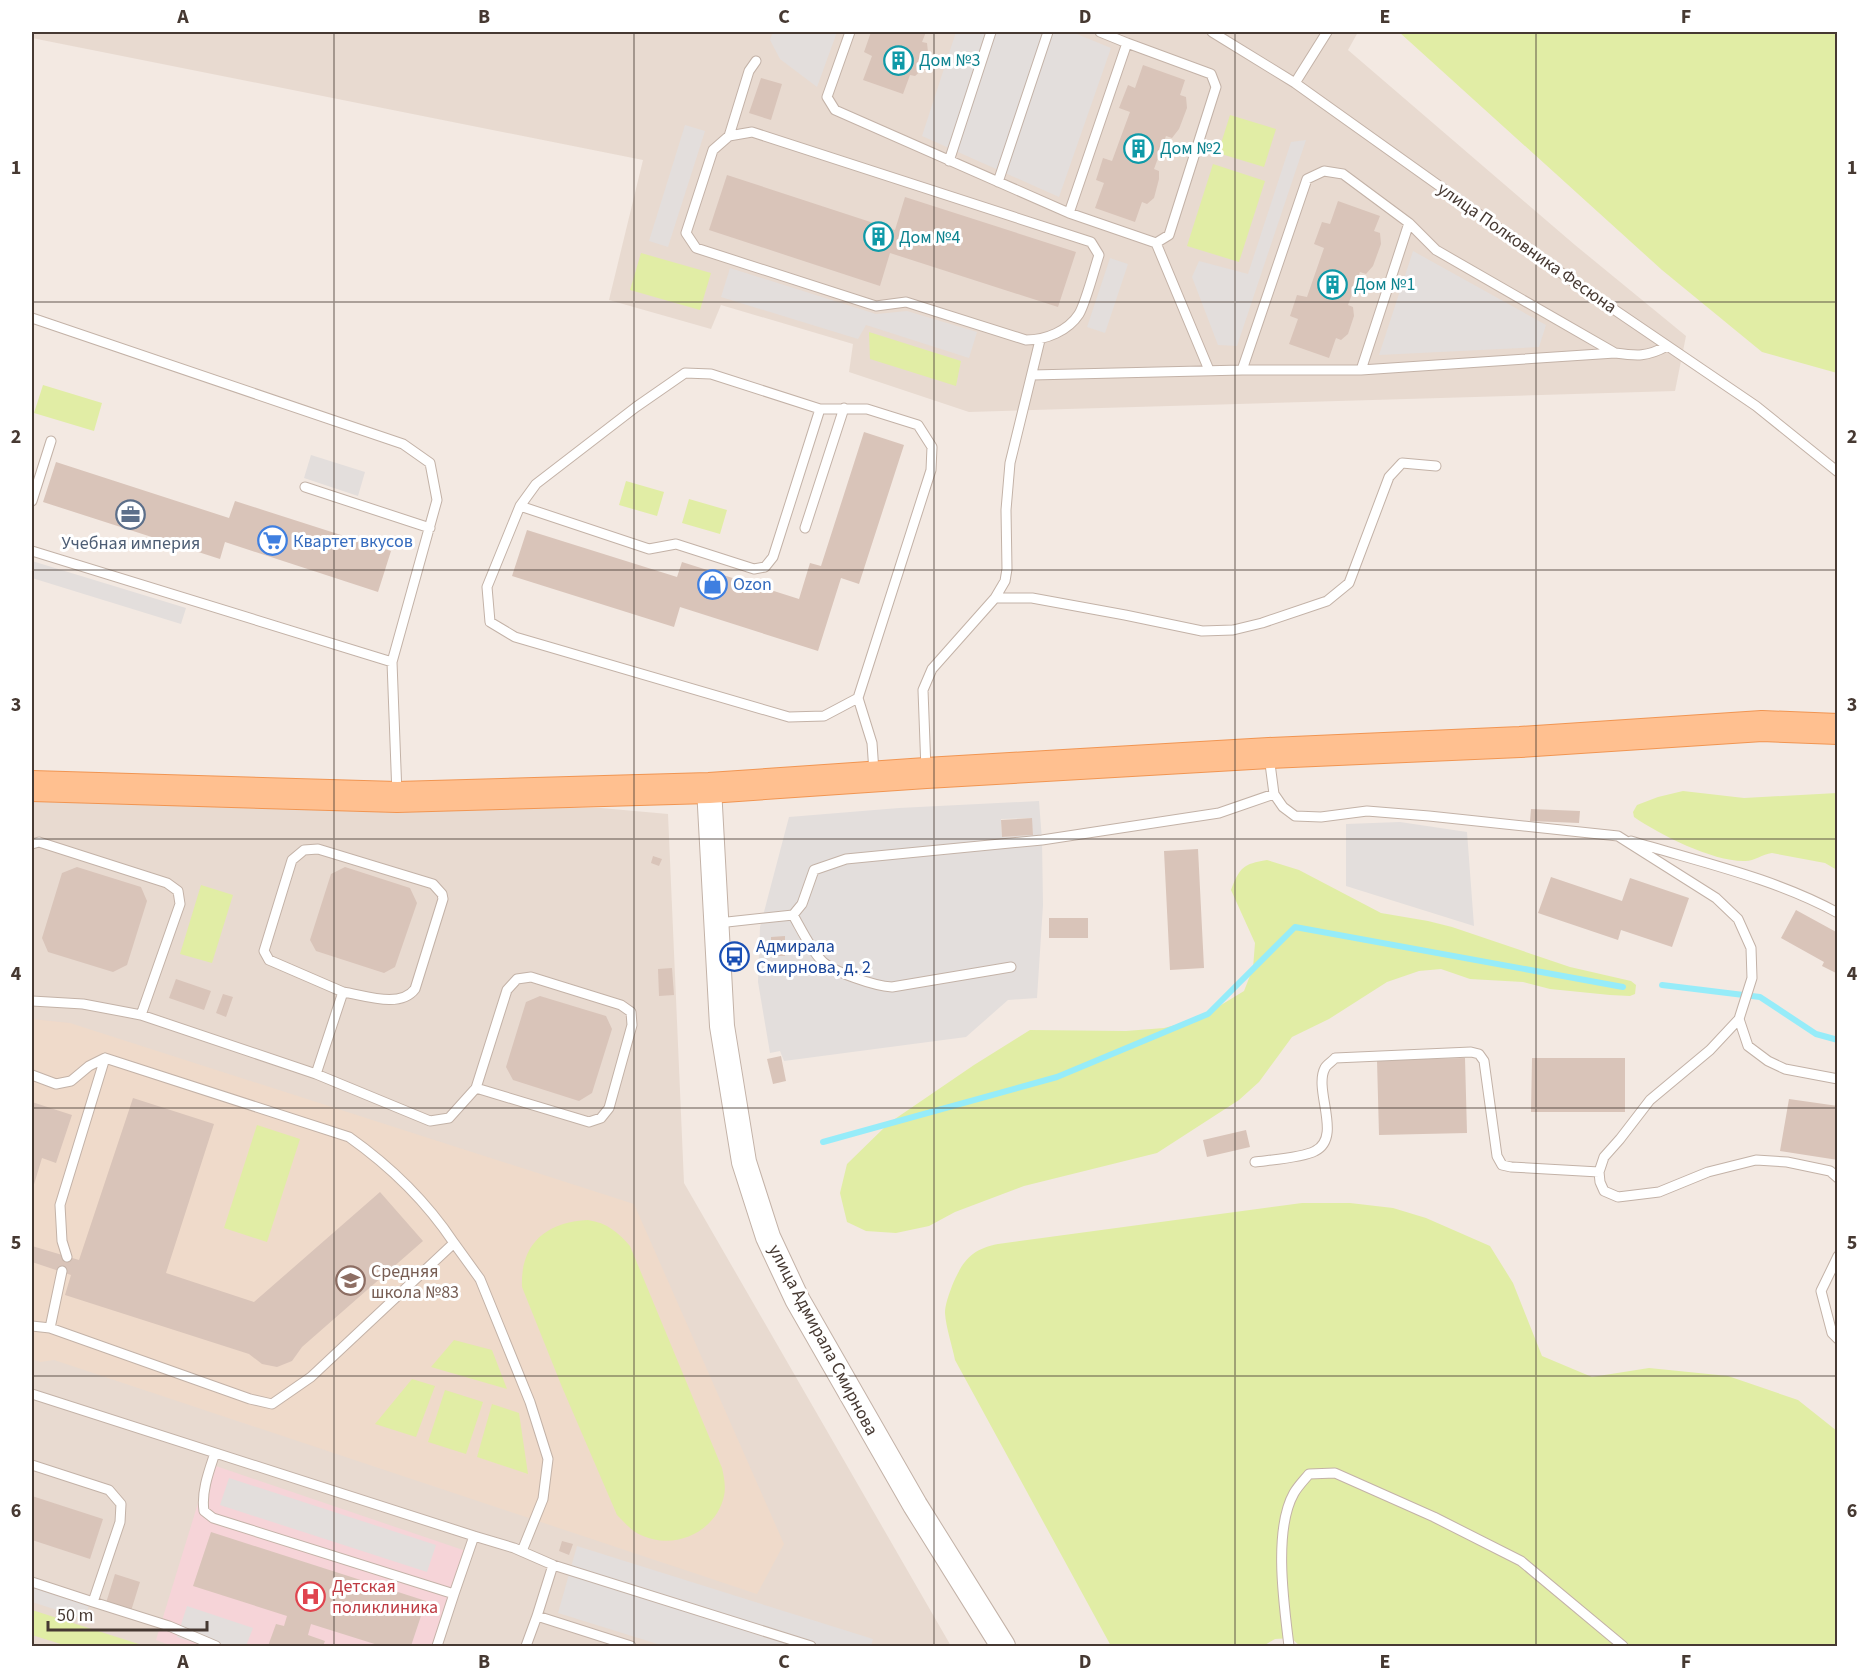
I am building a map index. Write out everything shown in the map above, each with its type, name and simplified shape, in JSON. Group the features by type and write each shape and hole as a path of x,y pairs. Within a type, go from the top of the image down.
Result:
{"main road":[{"path":"32,786 398,797 709,788 874,776 1269,753 1520,742 1762,726 1838,729"}],"street":[{"name":"улица Адмирала Смирнова","path":"709,788 722,1026 742,1151 768,1237 797,1299 915,1505 1003,1647"}],"lane":[{"path":"850,32 827,97 835,110 1069,213 1156,243 1209,370"},
{"path":"949,160 991,32"},
{"path":"998,182 1047,32"},
{"path":"1100,32 1211,74 1216,87 1169,235 1156,243"},
{"name":"улица Полковника Фесюна","path":"1212,32 1296,82 1667,346 1756,406 1838,472"},
{"path":"1296,82 1328,32"},
{"path":"1069,213 1127,43"},
{"path":"729,136 749,71 756,61"},
{"path":"752,132 1091,242 1099,255 1079,314 1063,330 1040,340 1026,340 906,302 876,306 696,248 686,233 713,150 729,136 752,132"},
{"path":"1242,370 1307,179 1324,171 1343,174 1409,223 1436,250 1615,353"},
{"path":"1361,369 1409,223"},
{"path":"32,318 403,444 430,463 437,500 392,662 398,797"},
{"path":"926,773 923,690 932,669 995,598 1005,581 1007,569 1006,510 1010,464 1040,340"},
{"path":"1032,375 1361,369 1615,353 1640,356 1653,354 1667,346"},
{"path":"858,699 824,716 789,717 515,638 490,622 487,587 520,506 536,484 636,407 685,373 711,374 820,409 867,409 918,425 932,447 931,471 858,699 872,743 874,776"},
{"path":"805,528 844,408"},
{"path":"520,506 649,549 676,544 754,569 765,567 773,557 820,409"},
{"path":"32,501 51,441"},
{"path":"995,598 1032,598 1202,631 1233,630 1262,623 1327,601 1349,583 1389,477 1402,464 1436,465"},
{"path":"305,487 430,528"},
{"path":"32,551 392,662"},
{"path":"1269,753 1274,794 1282,807 1295,816 1322,817 1367,811 1618,837 1808,896 1838,913"},
{"path":"715,923 793,915 802,904 814,870 846,859 1042,840 1125,828 1219,813 1274,794"},
{"path":"1618,837 1716,898 1738,919 1751,948 1752,978 1739,1019 1710,1050 1650,1100 1604,1156 1599,1172 1604,1191 1618,1197 1659,1192 1708,1172 1756,1160 1786,1162 1830,1171 1838,1178"},
{"path":"32,844 39,842 167,883 178,891 180,904 141,1015"},
{"path":"318,849 433,884 442,894 442,905 412,993 396,1001 343,992 269,960 264,951 292,860 304,850 318,849"},
{"path":"793,915 822,961 878,987 891,987 1011,967"},
{"path":"32,1001 83,1004 141,1015 316,1074 430,1121 448,1118 476,1088 507,990 517,979 531,977 621,1005 631,1012 632,1025 609,1108 601,1118 589,1122 476,1088"},
{"path":"316,1074 343,992"},
{"path":"1739,1019 1748,1046 1768,1062 1785,1069 1838,1079"},
{"path":"1255,1162 1313,1152 1324,1145 1327,1134 1323,1078 1325,1068 1335,1058 1471,1052 1479,1054 1484,1061 1497,1156 1502,1165 1599,1172"},
{"path":"67,1257 62,1241 60,1205 105,1058"},
{"path":"32,1075 56,1083 71,1081 89,1065 105,1058 349,1137 379,1158 438,1219 480,1279 530,1402 548,1459 543,1499 522,1551"},
{"path":"32,1326 50,1328 250,1399 272,1404 311,1377 454,1243"},
{"path":"1838,1256 1821,1292 1832,1333 1838,1339"},
{"path":"50,1328 62,1272"},
{"path":"32,1394 522,1551 553,1565 811,1646"},
{"path":"215,1453 208,1474 203,1503 204,1511 213,1518 454,1594"},
{"path":"32,1465 109,1490 121,1504 120,1522 93,1602"},
{"path":"1289,1647 1283,1599 1282,1530 1293,1493 1309,1474 1335,1473 1434,1517 1521,1561 1623,1647"},
{"path":"437,1647 474,1536"},
{"path":"526,1647 553,1565"},
{"path":"32,1582 169,1626 216,1647"},
{"path":"537,1616 631,1647"}],"shaded area":[{"path":"32,32 1358,32 1348,50 1575,245 1686,336 1675,391 969,412 849,372 853,344 721,305 711,329 609,300 643,160 32,38"},
{"path":"773,32 804,34 805,32 837,32 817,87 780,59 770,40"},
{"path":"956,32 1072,32 1111,48 1059,197 922,136"},
{"path":"685,125 705,131 668,247 649,241"},
{"path":"1306,140 1237,346 1218,345 1192,277 1199,261 1248,274 1291,142"},
{"path":"1413,251 1546,325 1539,347 1379,355"},
{"path":"1110,258 1128,264 1105,333 1087,327"},
{"path":"730,268 876,314 907,311 977,332 969,358 866,325 858,339 721,297"},
{"path":"311,455 365,472 358,496 304,478"},
{"path":"32,561 186,608 181,624 32,578"},
{"path":"32,794 245,808 601,808 668,814 684,1183 951,1646 32,1646"},
{"path":"1039,801 1043,905 1037,998 1008,1000 966,1037 784,1061 780,1051 770,1053 758,982 760,927 789,817 899,808","holes":["1031,818 1033,835 1002,837 1001,819"]},
{"path":"1400,822 1467,832 1474,926 1346,886 1346,824"},
{"name":"Средняя школа №83","path":"32,1019 70,1023 634,1204 784,1544 757,1594 54,1360 40,1362 32,1359"},
{"name":"Детская поликлиника","path":"210,1464 466,1551 435,1646 172,1646 156,1640"},
{"path":"229,1478 436,1545 427,1572 220,1505"},
{"path":"577,1546 873,1639 871,1646 664,1646 558,1613"},
{"path":"32,1586 89,1605 85,1619 32,1602"},
{"path":"187,1606 253,1628 246,1646 206,1646 177,1637"}],"green space":[{"path":"1399,32 1837,32 1837,373 1762,352 1662,270"},
{"path":"1230,115 1276,129 1264,167 1218,153"},
{"path":"1213,164 1265,181 1239,262 1187,246"},
{"path":"641,253 711,273 700,310 630,290"},
{"path":"869,332 961,361 956,386 870,359"},
{"path":"43,385 102,403 94,431 34,413"},
{"path":"626,481 664,492 657,516 619,505"},
{"path":"689,499 727,510 720,534 682,523"},
{"path":"1683,791 1744,798 1837,793 1837,870 1825,863 1772,853 1745,861 1718,857 1672,839 1634,817 1633,812 1637,805"},
{"path":"1267,860 1299,870 1381,913 1452,927 1570,967 1631,981 1636,985 1635,994 1610,995 1550,989 1523,982 1470,979 1441,969 1419,971 1387,982 1329,1019 1292,1037 1259,1082 1239,1100 1157,1153 1024,1186 955,1212 929,1226 896,1233 866,1231 847,1222 840,1193 847,1164 889,1123 1030,1030 1126,1031 1164,1028 1198,1019 1244,991 1253,968 1255,943 1231,890 1243,868"},
{"path":"201,885 233,895 212,963 180,954"},
{"path":"257,1125 300,1139 267,1242 224,1228"},
{"path":"1302,1203 1350,1203 1393,1208 1426,1218 1490,1246 1513,1283 1542,1356 1592,1377 1649,1368 1728,1376 1798,1400 1837,1431 1837,1646 1300,1646 1291,1638 1275,1639 1263,1646 1111,1646 955,1360 945,1313 952,1286 964,1263 974,1253 989,1246"},
{"path":"588,1220 612,1229 630,1246 722,1468 725,1489 720,1509 703,1528 681,1539 655,1540 643,1536 632,1530 617,1515 522,1287 526,1258 531,1247 539,1238 560,1225"},
{"path":"454,1340 492,1350 507,1389 431,1367"},
{"path":"412,1379 435,1386 416,1437 375,1424"},
{"path":"445,1390 483,1402 466,1454 428,1442"},
{"path":"492,1404 519,1413 528,1474 477,1457"},
{"path":"32,1610 145,1646 67,1646 32,1635"}],"building":[{"name":"Дом №3","path":"871,32 881,34 882,32 926,32 922,42 927,43 928,52 922,70 915,76 910,75 903,94 863,80 872,56 864,52"},
{"name":"Дом №2","path":"1143,65 1185,80 1180,95 1186,97 1187,108 1179,129 1172,138 1166,136 1154,169 1159,171 1159,179 1154,198 1147,204 1142,202 1135,222 1095,208 1104,183 1096,180 1103,158 1112,161 1130,112 1119,108 1128,85 1135,88"},
{"path":"761,78 782,84 771,120 749,113"},
{"name":"Дом №4","path":"727,175 895,230 905,197 1076,252 1058,307 890,253 880,286 709,230"},
{"name":"Дом №1","path":"1338,201 1380,216 1374,231 1380,233 1381,244 1373,266 1366,274 1360,272 1348,305 1353,307 1354,316 1348,334 1341,340 1336,338 1329,358 1289,344 1298,319 1290,316 1297,295 1307,297 1324,248 1314,244 1322,222 1330,224"},
{"path":"864,432 904,445 859,584 841,578 818,651 680,607 674,627 512,576 527,530 677,577 682,562 799,599 810,563 821,566"},
{"path":"56,462 229,518 235,501 391,551 378,592 225,542 220,559 43,502"},
{"path":"1531,809 1580,811 1579,823 1530,821"},
{"path":"1032,818 1033,835 1002,837 1001,820"},
{"path":"1198,849 1204,968 1170,970 1164,851"},
{"path":"653,856 662,859 659,866 651,863"},
{"path":"77,867 141,887 147,901 127,965 113,972 48,952 42,938 62,873"},
{"path":"345,867 410,888 417,903 395,967 384,973 316,951 310,940 331,874"},
{"path":"1551,877 1622,901 1630,878 1689,898 1672,947 1621,930 1618,940 1538,913"},
{"path":"1796,910 1838,933 1838,974 1822,966 1824,962 1781,938"},
{"path":"1049,918 1088,918 1088,938 1049,938"},
{"path":"785,936 785,956 771,956 771,937"},
{"path":"672,968 674,995 659,996 658,969"},
{"path":"176,979 211,991 204,1010 169,998"},
{"path":"223,994 233,997 226,1017 216,1013"},
{"path":"540,996 606,1016 612,1029 592,1093 579,1101 513,1080 506,1067 526,1002"},
{"path":"781,1056 786,1081 773,1084 767,1059"},
{"path":"1465,1058 1467,1133 1379,1135 1377,1060"},
{"path":"1532,1058 1625,1058 1625,1112 1531,1112"},
{"path":"133,1098 214,1124 166,1273 254,1302 380,1192 423,1241 302,1347 292,1361 277,1367 262,1364 249,1354 65,1295 71,1275 32,1262 32,1246 79,1260"},
{"path":"1789,1099 1838,1106 1838,1160 1780,1151"},
{"path":"32,1102 72,1115 56,1163 42,1158 32,1191"},
{"path":"1246,1130 1250,1147 1207,1157 1203,1140"},
{"path":"32,1496 103,1519 90,1559 32,1540"},
{"path":"211,1532 426,1601 411,1646 381,1646 311,1624 308,1635 325,1641 323,1646 268,1646 276,1624 284,1626 287,1616 193,1586"},
{"path":"562,1541 573,1544 569,1555 559,1551"},
{"path":"115,1574 140,1582 131,1611 106,1603"}],"waterway":[{"path":"823,1142 1057,1077 1208,1014 1295,927 1623,987"},
{"path":"1662,985 1760,997 1816,1034 1838,1040"}],"place":[{"name":"Дом №3","path":"898,60"},
{"name":"Дом №2","path":"1139,148"},
{"name":"Дом №4","path":"878,237"},
{"name":"Дом №1","path":"1333,284"},
{"name":"Учебная империя","path":"131,514"},
{"name":"Квартет вкусов","path":"272,541"},
{"name":"Ozon","path":"712,584"},
{"name":"Адмирала Смирнова, д. 2","path":"735,956"},
{"name":"Средняя школа №83","path":"350,1281"},
{"name":"Детская поликлиника","path":"311,1596"}]}
